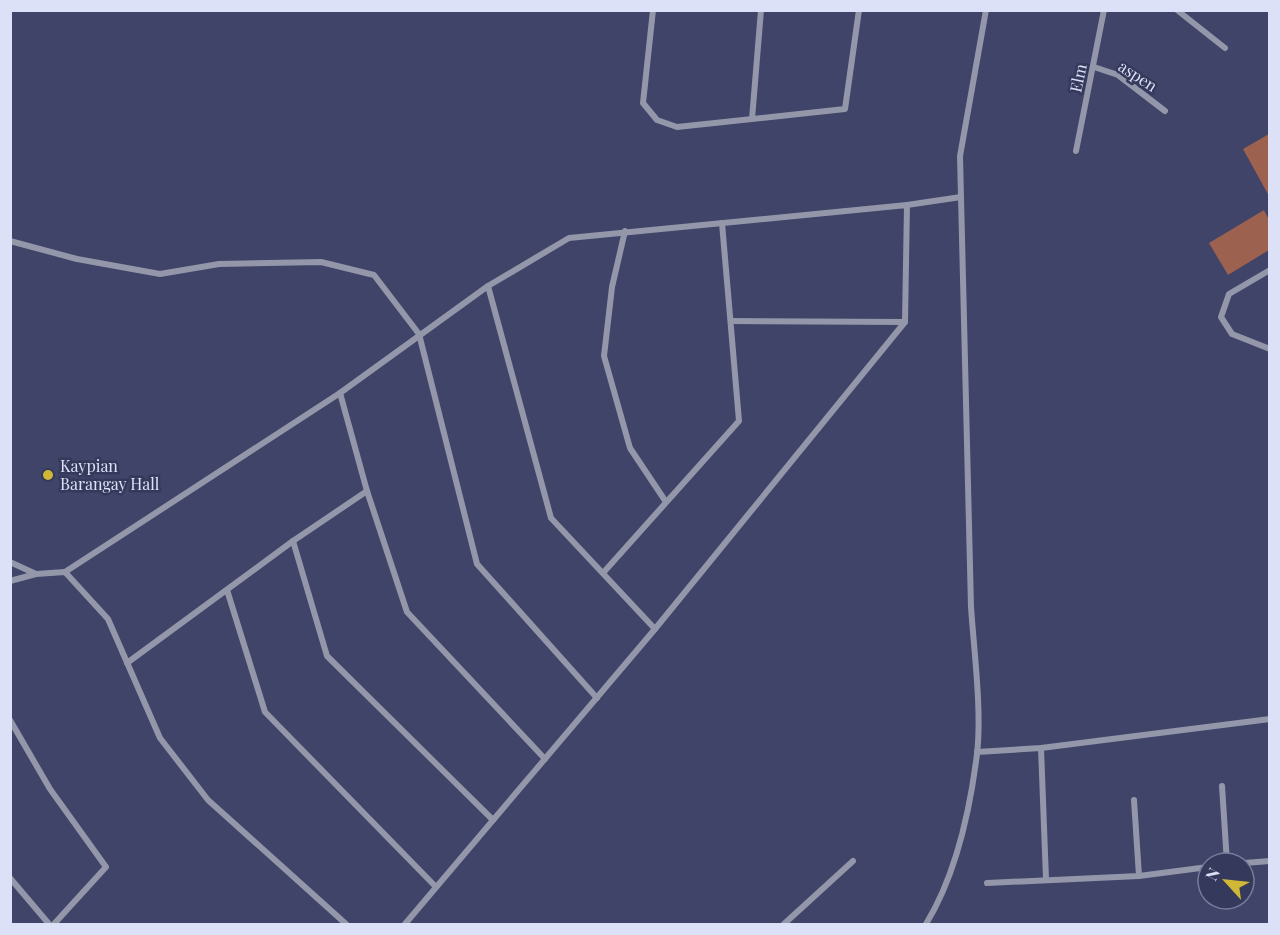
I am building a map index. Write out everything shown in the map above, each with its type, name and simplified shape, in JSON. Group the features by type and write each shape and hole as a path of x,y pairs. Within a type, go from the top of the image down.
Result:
{"street":[{"path":"653,10 643,103 657,120 677,127 845,109 859,10"},
{"path":"752,119 761,10"},
{"path":"926,924 935,911 961,839 977,752 976,667 971,607 960,156 986,10"},
{"name":"Elm","path":"1076,152 1104,10"},
{"path":"1177,10 1225,48"},
{"name":"aspen","path":"1094,67 1118,75 1165,111"},
{"path":"10,581 36,574 65,572 340,393 488,286 569,238 907,205 961,197"},
{"path":"405,924 655,629 905,322 907,205"},
{"path":"603,573 738,420 722,223"},
{"path":"625,231 612,287 604,357 630,448 666,502"},
{"path":"10,241 76,260 160,274 219,264 321,261 374,276 419,334 477,564 597,698"},
{"path":"1269,270 1229,294 1221,317 1232,334 1269,349"},
{"path":"488,286 551,518 655,629"},
{"path":"731,321 905,322"},
{"path":"340,393 367,491 407,612 545,759"},
{"path":"127,663 293,541 367,491"},
{"path":"293,541 327,656 493,820"},
{"path":"10,562 36,574"},
{"path":"65,572 108,620 160,738 208,800 346,924"},
{"path":"227,590 265,712 436,887"},
{"path":"977,752 1041,748 1269,719"},
{"path":"10,720 50,789 106,867 52,924 10,878"},
{"path":"1041,748 1046,879"},
{"path":"1222,786 1226,851"},
{"path":"1134,800 1139,876"},
{"path":"784,924 853,861"},
{"path":"987,883 1139,876 1196,869"}],"shaded area":[{"path":"1269,134 1269,196 1243,149"},
{"path":"1264,210 1269,220 1269,250 1228,275 1209,243"}],"place":[{"name":"Kaypian Barangay Hall","path":"48,475"}]}
